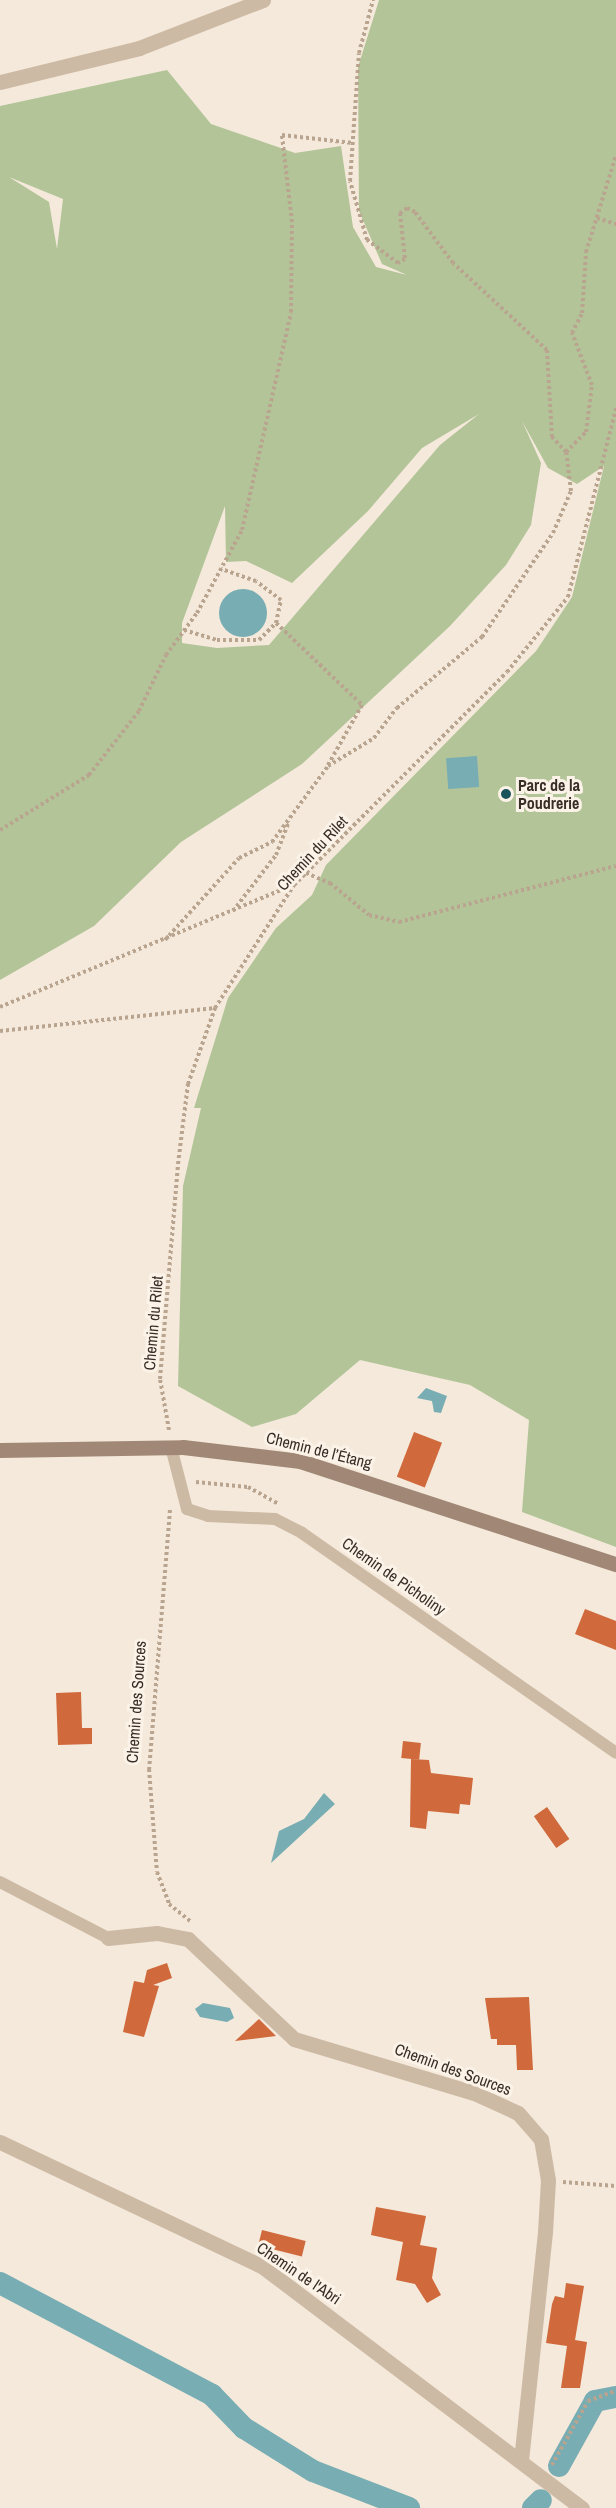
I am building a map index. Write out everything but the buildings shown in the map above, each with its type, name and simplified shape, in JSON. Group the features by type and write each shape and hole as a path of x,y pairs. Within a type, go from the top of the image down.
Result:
{"main road":[{"name":"Chemin de l’Étang","path":"0,1450 167,1447 300,1461 616,1564"}],"street":[{"path":"0,82 139,48 263,0"},
{"name":"Chemin des Sources","path":"108,1938 157,1933 188,1939 294,2038 400,2067 518,2113 541,2139 548,2180 521,2460"},
{"name":"Chemin de l'Abri","path":"0,2142 263,2267 582,2508"}],"lane":[{"name":"Chemin de Picholiny","path":"167,1447 187,1509 285,1524 616,1753"},
{"name":"Chemin des Sources","path":"0,1882 108,1938"}],"path":[{"path":"328,766 374,738 397,708 482,637 553,533 571,491 566,452 552,437 547,350 453,263 415,212 407,208 400,213 405,259 398,263 367,240 350,181 359,53 373,0"},
{"path":"0,830 89,775 139,711 242,530 263,455 291,312 292,222 282,135 353,143"},
{"path":"566,452 585,432 592,386 572,333 582,313 586,252 616,155"},
{"path":"597,218 616,224"},
{"name":"Chemin du Rilet","path":"167,1447 170,1426 160,1379 177,1164 188,1084 216,1008 294,885 507,672 568,597 616,408"},
{"path":"184,630 217,640 259,640 276,623 281,600 256,580 221,568"},
{"path":"165,940 239,858 272,842 328,766 362,705 276,623"},
{"path":"233,911 276,855 291,816"},
{"path":"306,873 330,883 369,915 399,922 616,866"},
{"path":"0,1006 294,885"},
{"path":"0,1031 216,1008"},
{"path":"180,1482 238,1486 273,1497 284,1511 285,1524"},
{"name":"Chemin des Sources","path":"170,1498 149,1769 157,1872 169,1904 195,1926"},
{"path":"548,2180 616,2186"},
{"path":"545,2479 588,2401 616,2391"}],"green space":[{"path":"379,0 616,0 616,1547 522,1512 529,1420 470,1385 360,1360 296,1414 252,1427 178,1386 183,1186 201,1108 194,1108 228,998 276,928 312,895 326,865 536,651 572,597 604,466 577,484 548,468 522,421 541,463 531,525 506,565 450,626 302,764 181,842 94,926 0,980 0,106 167,70 211,124 295,153 341,146 353,227 376,267 407,275 382,264 359,211 358,67","holes":["9,177 63,199 57,249 49,202","479,414 440,445 269,645 217,648 182,643 182,623 225,506 226,562 246,561 292,583 368,511 422,448"]}],"water":[{"path":"243,589 260,596 267,613 260,630 243,637 226,630 219,613 226,596"},
{"path":"477,756 479,787 448,789 446,758"},
{"path":"426,1388 447,1396 441,1413 434,1412 432,1401 417,1398"},
{"path":"324,1793 335,1804 271,1863 279,1831 304,1819"},
{"path":"203,2003 230,2008 234,2018 227,2022 200,2017 195,2009"}],"waterway":[{"path":"0,2283 212,2395 244,2428 313,2471 409,2508"},
{"path":"559,2466 595,2401 616,2397"},
{"path":"533,2508 541,2500"}],"place":[{"name":"Parc de la Poudrerie","path":"506,794"}]}
